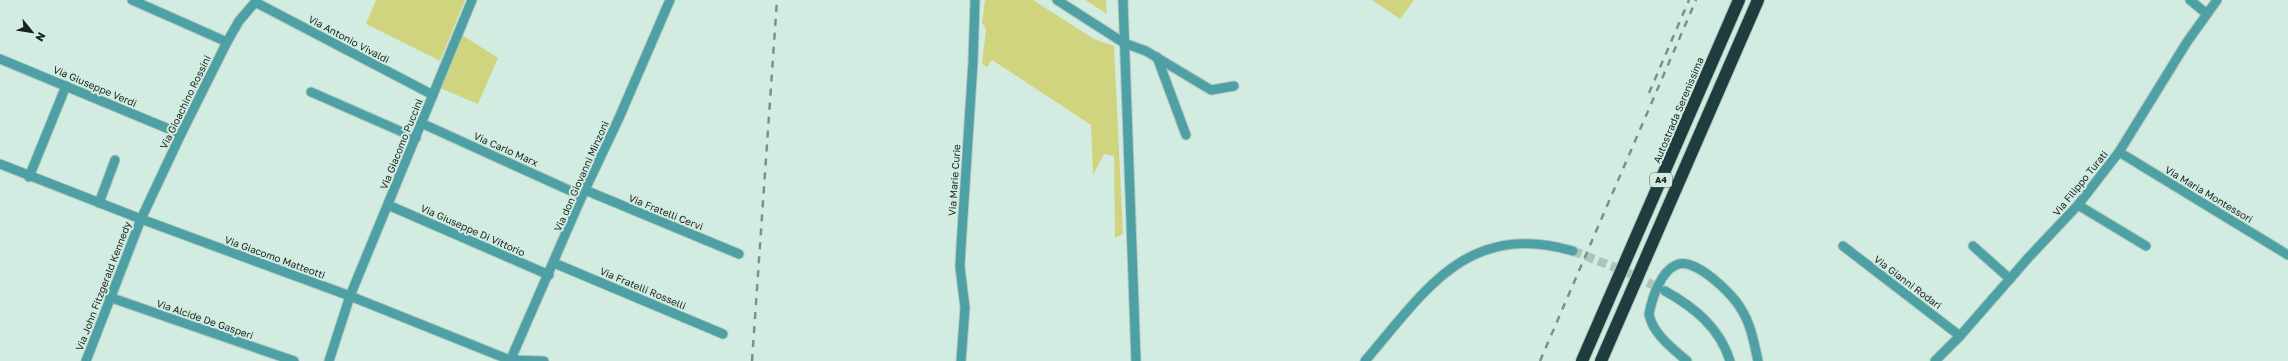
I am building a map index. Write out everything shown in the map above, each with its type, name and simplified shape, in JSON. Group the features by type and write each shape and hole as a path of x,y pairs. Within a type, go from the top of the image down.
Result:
{"highway":[{"name":"Autostrada Serenissima","path":"1582,361 1739,0"},
{"name":"A4","path":"1601,361 1758,0"}],"street":[{"path":"132,0 227,42"},
{"name":"Via Giacomo Puccini","path":"329,361 350,296 472,0"},
{"name":"Via don Giovanni Minzoni","path":"510,360 549,275 583,193 619,118 670,0"},
{"name":"Via Marie Curie","path":"961,361 965,308 960,267 976,14 975,0"},
{"path":"976,14 979,0"},
{"path":"1057,0 1124,43 1146,51 1211,90 1234,86"},
{"path":"1123,0 1136,361"},
{"path":"2190,0 2207,14"},
{"name":"Via Filippo Turati","path":"1935,361 1960,336 2010,278 2078,205 2119,152 2186,42 2217,0"},
{"name":"Via Gioachino Rossini","path":"141,219 227,42 239,22 256,1"},
{"name":"Via Antonio Vivaldi","path":"256,1 433,95"},
{"path":"1157,58 1186,135"},
{"name":"Via Giuseppe Verdi","path":"0,59 181,134"},
{"path":"29,177 66,86"},
{"path":"311,92 416,138"},
{"name":"Via Carlo Marx","path":"421,123 583,193"},
{"name":"Via Maria Montessori","path":"2119,152 2288,256"},
{"path":"99,203 115,160"},
{"name":"Via Giacomo Matteotti","path":"0,164 29,177 350,296 510,360 544,361"},
{"name":"Via Fratelli Cervi","path":"583,193 739,254"},
{"name":"Via Giuseppe Di Vittorio","path":"388,205 549,275"},
{"path":"2078,205 2146,246"},
{"name":"Via John Fitzgerald Kennedy","path":"86,361 109,297 141,219"},
{"path":"1365,361 1439,277 1456,263 1473,254 1506,244 1525,242 1540,243 1573,251"},
{"name":"Via Gianni Rodari","path":"1843,246 1960,336"},
{"path":"1973,246 2010,278"},
{"name":"Via Fratelli Rosselli","path":"554,263 723,334"},
{"path":"1687,361 1666,342 1652,323 1649,314 1663,277 1668,270 1678,264 1684,264 1701,271 1733,297 1750,326 1758,361"},
{"path":"1665,291 1693,308 1704,318 1722,344 1730,361"},
{"name":"Via Alcide De Gasperi","path":"109,297 294,361"}],"green space":[{"path":"376,0 465,0 440,61 366,24"},
{"path":"985,0 1033,0 1094,39 1114,46 1123,234 1115,238 1114,156 1104,154 1093,175 1091,125 992,60 987,67 982,64 986,29 982,23"},
{"path":"1085,0 1106,0 1107,14"},
{"path":"1372,0 1414,0 1400,19"},
{"path":"462,35 498,58 478,104 440,88"}],"tunnel":[{"path":"1573,251 1624,271 1664,290"}],"railway":[{"path":"752,361 777,0"},
{"path":"1649,93 1689,0"},
{"path":"1540,361 1696,0"}]}
